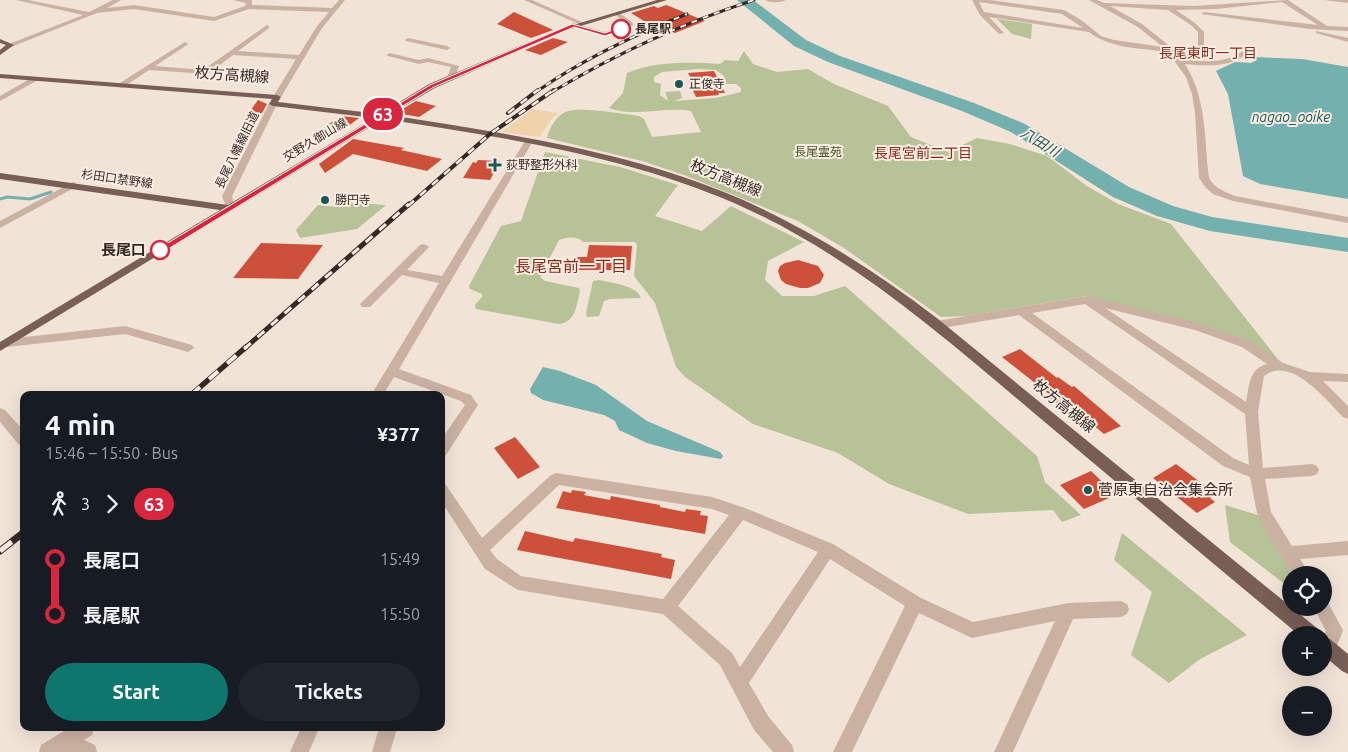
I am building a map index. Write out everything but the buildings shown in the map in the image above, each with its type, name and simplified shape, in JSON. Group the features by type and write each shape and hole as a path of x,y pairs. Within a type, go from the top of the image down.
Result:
{"main road":[{"name":"交野久御山線","path":"3,345 432,86 577,24 664,0"},
{"path":"0,41 12,45"},
{"path":"0,53 12,45"},
{"name":"枚方高槻線","path":"0,76 275,101 380,116 529,141 619,161 674,177 729,198 773,218 819,243 869,274 936,325 1301,626"},
{"name":"杉田口禁野線","path":"0,176 230,208"},
{"path":"1332,652 1348,665"}],"street":[{"path":"19,0 92,13 134,7 216,21 248,7 333,10"},
{"path":"12,45 92,13 118,0"},
{"path":"236,0 250,1 248,7"},
{"name":"長尾八幡線旧道","path":"230,208 227,196 275,101 319,27 342,0"},
{"path":"527,0 577,24 605,34 631,24 618,14"},
{"path":"768,0 783,0"},
{"path":"975,0 1064,12 1099,37 1113,42 1169,50 1202,48 1201,32 1193,24 1170,9"},
{"path":"975,0 982,14 1001,33"},
{"path":"1043,9 1045,0"},
{"path":"1083,0 1309,27 1348,29"},
{"path":"1147,8 1149,1 1152,0"},
{"path":"1234,0 1245,5"},
{"path":"1170,9 1245,5 1277,0 1326,28"},
{"path":"1327,0 1348,1"},
{"path":"1095,1 1138,25 1169,50 1190,78 1196,96 1204,178 1209,186 1216,192 1243,200 1348,220"},
{"path":"982,14 1093,31"},
{"path":"1309,27 1325,35 1348,40"},
{"path":"148,68 205,72 267,28"},
{"path":"390,55 419,62 428,60 450,46 408,40"},
{"path":"119,86 185,44"},
{"path":"1179,61 1228,61 1239,58 1245,52"},
{"path":"231,53 301,57"},
{"path":"428,60 455,66 451,78"},
{"path":"0,99 36,79"},
{"path":"378,391 529,141"},
{"path":"0,225 73,185"},
{"path":"366,304 424,247"},
{"path":"400,271 446,280"},
{"path":"936,325 1087,300 1198,327 1246,344 1279,366 1310,376 1348,378"},
{"path":"1087,300 1098,310 1251,412"},
{"path":"1020,310 1228,462 1257,474 1312,470"},
{"path":"3,345 125,330 188,348"},
{"path":"1279,366 1266,368 1258,374 1251,412 1257,474 1264,512 1296,566"},
{"path":"390,371 466,398 472,405 445,446"},
{"path":"1310,376 1348,414"},
{"path":"0,413 20,436"},
{"path":"481,549 556,479 712,504 740,512 828,549 914,604 972,630 1068,611 1121,609"},
{"path":"445,495 491,564 518,583 667,608 726,658 761,723 785,752"},
{"path":"667,608 740,512"},
{"path":"1287,553 1348,548"},
{"path":"739,683 828,549"},
{"path":"842,752 914,604"},
{"path":"1003,752 1068,611"},
{"path":"1327,616 1335,630 1332,636"},
{"path":"48,752 81,731"},
{"path":"299,752 309,731"},
{"path":"381,752 387,731"},
{"path":"66,741 88,752"}],"green space":[{"path":"997,19 1032,24 1031,39 1012,34"},
{"name":"長尾霊苑","path":"744,51 753,64 777,72 808,69 834,84 888,106 911,137 948,152 977,138 1010,144 1047,156 1087,186 1118,204 1171,224 1280,362 1239,339 1086,296 967,316 941,317 844,248 798,221 684,175 642,161 547,138 557,118 568,111 575,110 593,110 639,116 644,119 652,137 701,132 691,111 629,112 609,108 623,93 627,73 661,64 720,64 725,60 738,61","holes":["698,69 716,70 724,76 722,80 703,82 704,85 736,84 741,88 741,92 716,98 675,101 682,98 680,91 665,92 668,101 660,95 661,84 654,82 654,77 662,72"]},
{"path":"545,152 620,167 678,185 655,216 702,231 731,206 804,242 768,261 765,280 782,296 814,296 845,286 1037,456 1045,482 1081,515 1062,522 1053,510 968,514 889,484 838,453 753,424 685,377 676,367 655,303 634,276 637,245 635,242 583,242 572,238 559,240 540,277 545,281 579,288 576,308 572,317 565,323 559,324 476,309 475,305 482,297 482,294 470,289 469,286 501,226 521,221"},
{"path":"342,202 386,205 357,229 300,238 296,230 318,205 337,207"},
{"path":"599,280 629,287 639,294 641,298 610,299 604,301 599,316 587,317 586,313 593,281"},
{"path":"1225,505 1261,516 1290,566 1282,566 1282,582 1230,542"},
{"path":"1122,533 1247,635 1200,659 1169,683 1131,655 1152,592 1114,560"}],"sand":[{"path":"532,109 558,113 548,123 540,137 502,132"}],"water":[{"name":"nagao_ooike","path":"1254,57 1302,59 1348,67 1348,199 1260,184 1243,176 1228,94 1216,71 1235,62 1251,63 1255,61"},
{"path":"543,367 560,371 596,385 647,421 720,452 723,456 721,459 676,451 647,443 619,430 615,421 604,415 543,400 531,393 530,389"}],"waterway":[{"name":"八田川","path":"744,0 800,43 834,59 968,107 1018,128 1121,192 1165,211 1210,224 1348,245"},
{"path":"0,199 7,197 30,199 51,192"}],"railway":[{"path":"552,92 601,64 651,40 754,0"},
{"path":"536,92 572,69 609,49 687,14"},
{"path":"508,113 538,90"},
{"path":"408,206 490,134 554,90"},
{"path":"244,349 409,204"},
{"path":"196,391 246,347"},
{"path":"0,551 20,535"}],"bus line":[{"name":"63","path":"160,250 432,86 573,25 595,33 605,34 621,29"}],"place":[{"name":"長尾駅","path":"621,29"},
{"name":"正俊寺","path":"679,84"},
{"name":"荻野整形外科","path":"495,165"},
{"name":"勝円寺","path":"325,200"},
{"name":"長尾口","path":"160,250"},
{"name":"菅原東自治会集会所","path":"1088,490"}],"district":[{"name":"長尾東町一丁目","path":"1208,53"},
{"name":"長尾宮前二丁目","path":"923,153"},
{"name":"長尾宮前一丁目","path":"571,266"}]}
